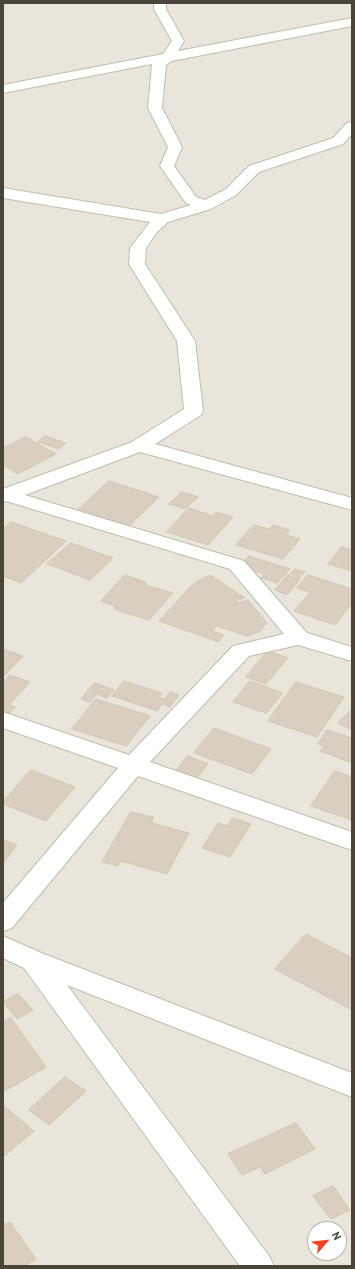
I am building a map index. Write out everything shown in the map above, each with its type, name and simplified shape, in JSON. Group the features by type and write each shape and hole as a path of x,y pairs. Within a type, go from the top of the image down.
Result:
{"street":[{"path":"160,3 160,10 178,41 168,57 159,64 155,108 175,147 167,166 191,200 206,206"},
{"path":"3,89 352,22"},
{"path":"3,193 162,219 206,206 231,192 254,169 338,141 352,126"},
{"path":"5,495 139,446 194,411 186,340 137,264 138,248 151,229 162,219"},
{"path":"139,446 352,504"},
{"path":"5,495 237,565 299,638"},
{"path":"3,921 133,766 241,651 299,638 352,654"},
{"path":"3,720 352,841"},
{"path":"3,946 34,961 352,1084"},
{"path":"34,961 258,1266"}],"shaded area":[{"path":"3,3 352,3 352,1266 3,1266"}],"building":[{"path":"45,436 66,443 59,449 38,442"},
{"path":"26,437 56,454 18,474 3,465 3,448"},
{"path":"109,481 159,497 129,526 79,509"},
{"path":"182,492 198,497 185,509 169,504"},
{"path":"189,508 213,516 216,512 233,517 208,545 167,532"},
{"path":"11,522 66,541 21,583 3,576 3,529"},
{"path":"254,525 269,529 273,525 290,530 286,535 300,539 283,559 236,545"},
{"path":"71,543 113,558 90,580 47,564"},
{"path":"342,547 352,550 352,571 328,564"},
{"path":"249,556 290,569 277,583 261,578 264,574 239,566"},
{"path":"295,569 305,572 300,577 291,574"},
{"path":"125,575 146,582 145,585 173,593 149,620 116,610 114,606 101,601"},
{"path":"210,575 245,598 236,600 239,603 248,600 267,623 259,632 247,636 217,626 212,631 224,635 219,642 159,621 193,584"},
{"path":"288,575 300,579 287,595 275,590"},
{"path":"308,575 352,589 352,603 335,625 294,611 310,592 297,588"},
{"path":"3,649 23,656 3,677"},
{"path":"268,651 288,658 266,684 246,677"},
{"path":"10,675 30,682 9,705 15,707 6,717 3,716 3,683"},
{"path":"124,681 162,693 159,697 165,699 170,692 179,695 170,707 162,704 157,711 112,696"},
{"path":"250,681 283,693 266,713 233,702"},
{"path":"296,682 344,697 317,737 268,721"},
{"path":"95,683 114,690 107,698 97,694 90,702 81,699"},
{"path":"96,699 150,716 126,746 72,729"},
{"path":"352,709 352,730 338,723"},
{"path":"214,728 271,749 252,774 194,753"},
{"path":"327,730 352,738 352,763 320,751 324,746 318,744"},
{"path":"188,756 208,764 197,778 177,770"},
{"path":"31,770 75,787 46,821 3,804 3,802"},
{"path":"335,771 352,777 352,820 311,806"},
{"path":"131,812 153,817 152,823 189,833 167,874 121,861 118,866 102,862"},
{"path":"233,818 251,824 230,857 202,848 218,823 227,826"},
{"path":"3,840 17,845 3,864"},
{"path":"306,934 352,958 352,1010 275,969"},
{"path":"18,994 33,1010 17,1019 3,1002"},
{"path":"11,1018 46,1067 3,1092 3,1022"},
{"path":"65,1077 86,1091 49,1125 29,1110"},
{"path":"3,1105 34,1131 3,1157"},
{"path":"296,1123 315,1149 265,1174 260,1167 242,1175 228,1154"},
{"path":"333,1186 350,1210 331,1219 313,1196"},
{"path":"10,1222 36,1259 24,1266 3,1266 3,1226"}]}
